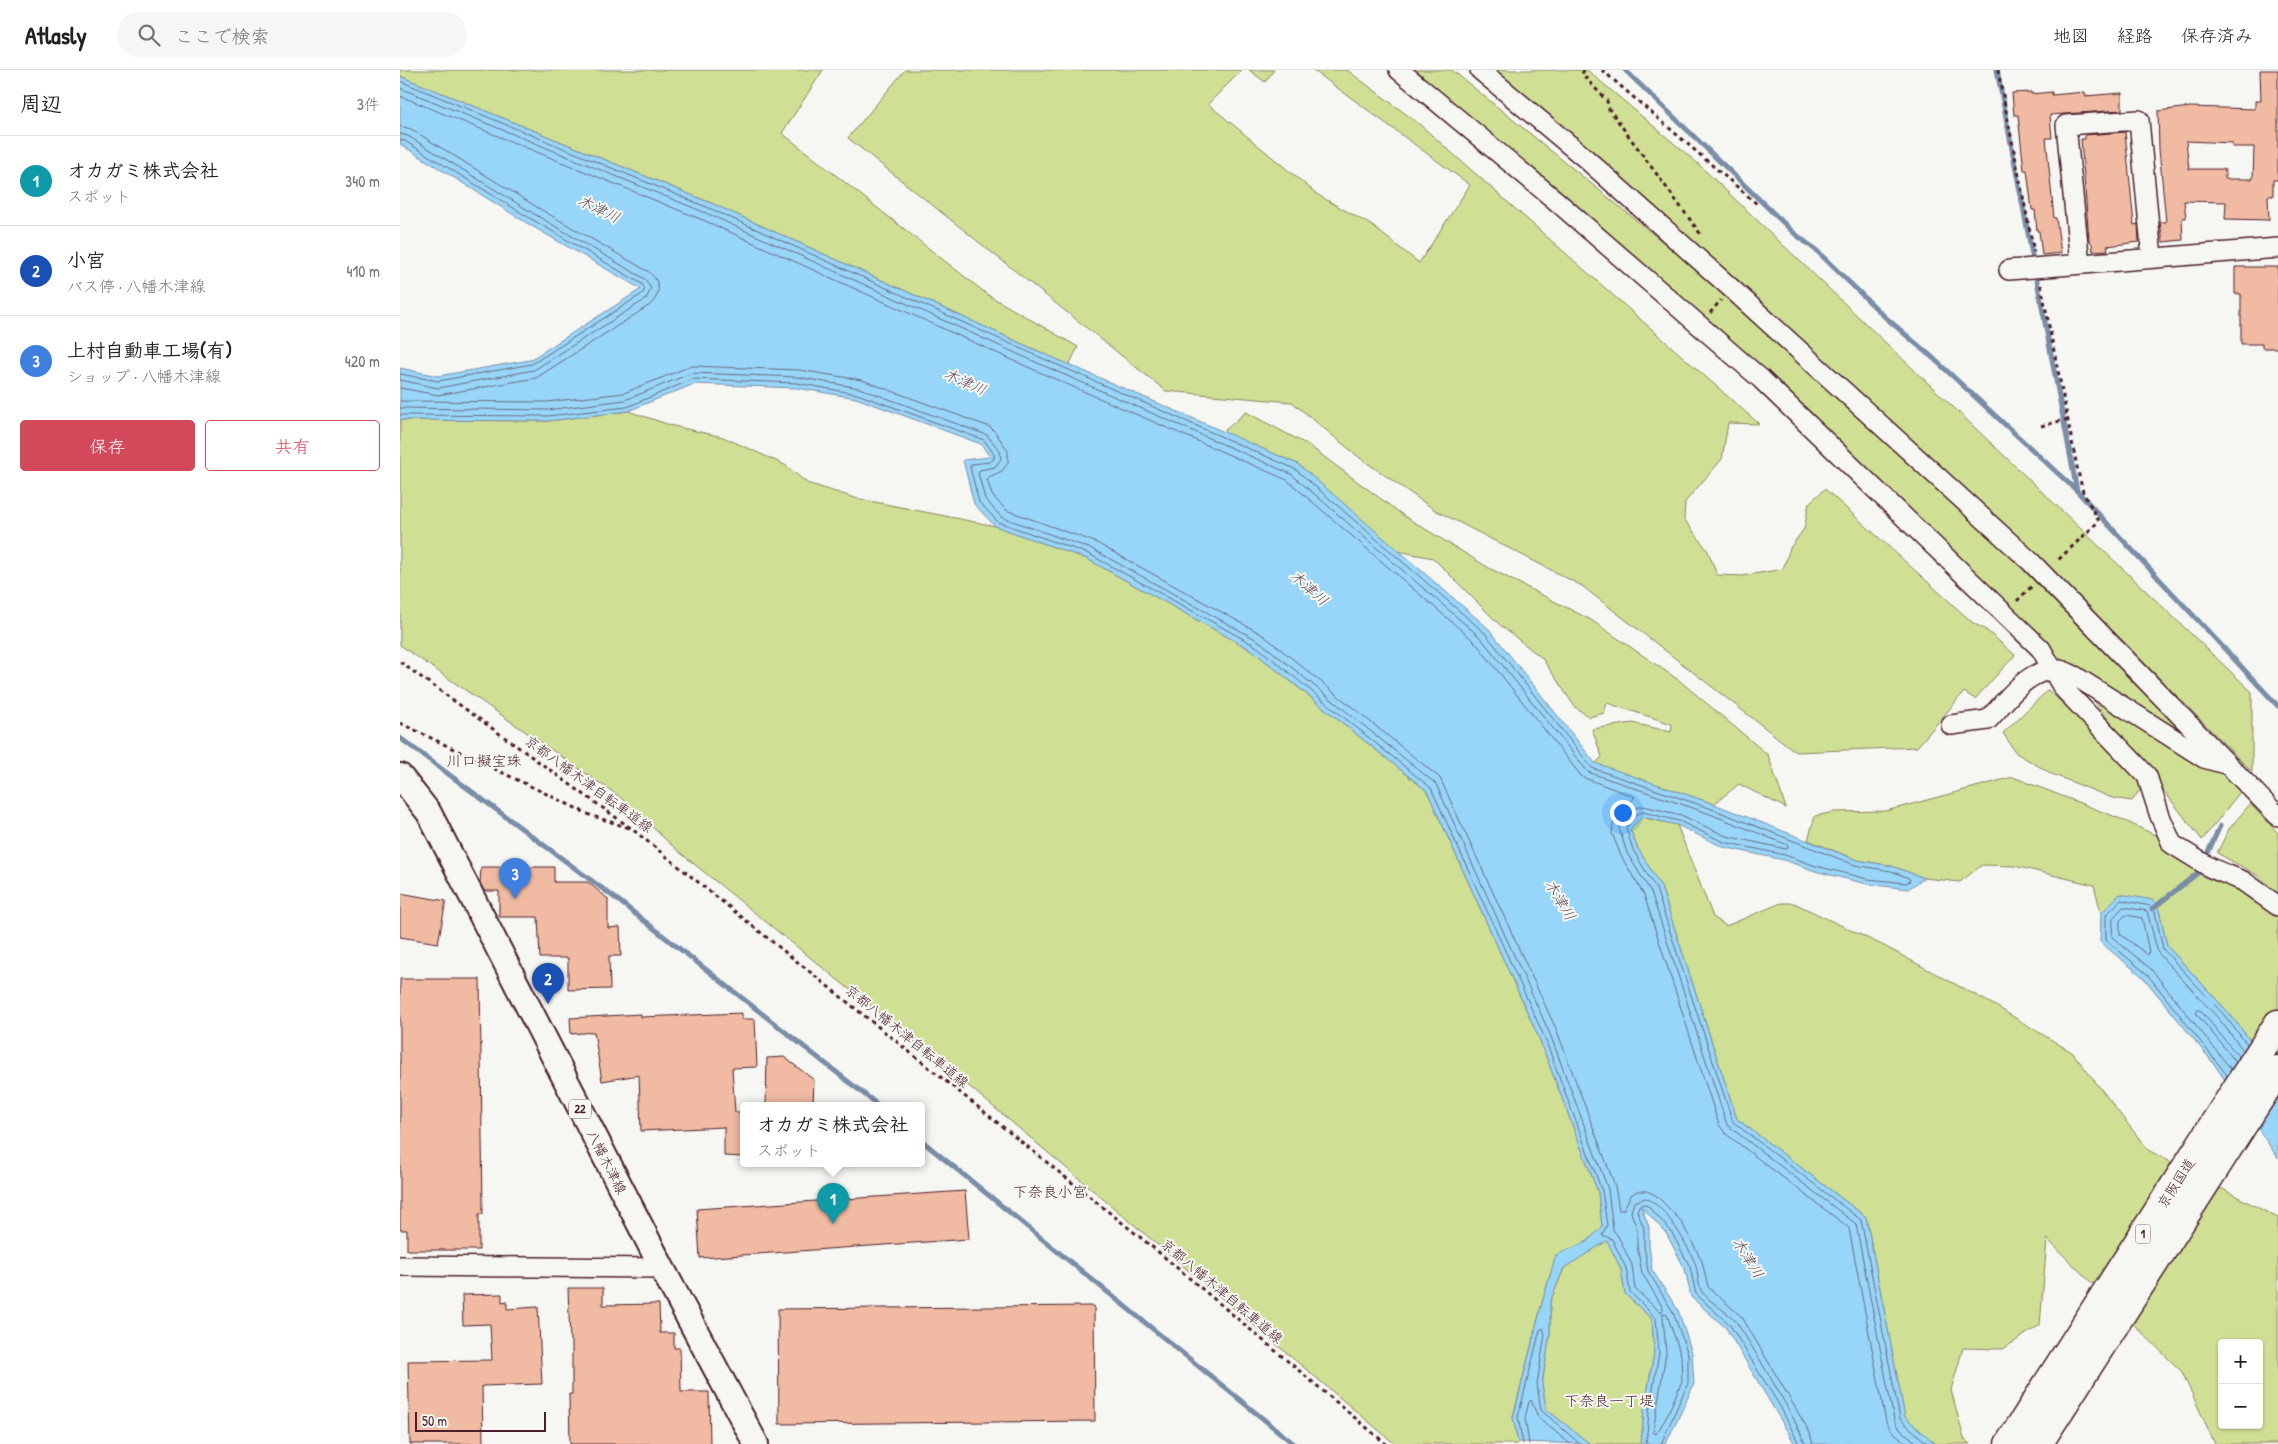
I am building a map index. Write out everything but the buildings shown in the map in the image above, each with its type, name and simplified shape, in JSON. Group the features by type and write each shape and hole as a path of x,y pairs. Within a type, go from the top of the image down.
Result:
{"highway":[{"name":"京阪国道","path":"2009,1444 2278,1024"},
{"name":"京阪国道","path":"2038,1444 2278,1070"}],"main road":[{"name":"八幡木津線","path":"400,776 429,813 483,922 662,1268 756,1444"}],"street":[{"path":"1399,70 1554,199 1761,379 2041,649 2063,688 2147,776 2160,816 2172,844 2212,868 2243,881 2278,906"},
{"path":"1480,70 1584,158 1732,289 2031,562 2278,816"},
{"path":"2080,264 2066,125 2139,120 2152,258"},
{"path":"2009,270 2278,248"},
{"path":"1951,725 1988,720 2014,692 2038,672 2061,670 2075,676 2204,758 2229,765"},
{"path":"400,1266 662,1268"}],"path":[{"path":"1584,70 1582,74 1607,101 1609,110 1703,238"},
{"path":"1602,70 1757,204"},
{"path":"1998,70 2083,492 2099,521"},
{"path":"1699,325 1732,289"},
{"path":"2041,426 2068,418"},
{"name":"京都八幡木津自転車道線","path":"400,662 632,829 1156,1250 1386,1444"},
{"path":"400,723 590,815 632,829"}],"green space":[{"path":"400,70 823,70 782,133 988,295 1078,347 1069,365 711,203 400,76"},
{"path":"905,70 1242,70 1208,104 1318,195 1371,225 1419,263 1470,185 1313,70 1347,70 1418,123 1759,424 1728,423 1722,459 1685,502 1684,519 1708,551 1717,575 1742,576 1783,569 1790,548 1804,529 1809,503 1825,489 1973,623 1986,630 2015,655 1975,699 1964,692 1917,747 1796,752 1582,586 1435,510 1360,458 1292,402 1166,391 848,138"},
{"path":"1249,70 1274,70 1265,82"},
{"path":"1388,70 1452,70 1735,301 1918,462 2240,792 2202,840 2063,661 1918,520"},
{"path":"1489,70 1587,70 1696,162 2252,692 2252,772 2041,558 1735,278"},
{"path":"628,411 673,426 723,437 785,465 807,483 855,498 995,526 1087,559 1253,651 1427,791 1539,1038 1598,1192 1602,1226 1588,1241 1556,1255 1513,1417 1517,1444 1395,1444 946,1067 678,851 620,797 400,645 400,420 548,421"},
{"path":"1246,412 1308,445 1404,516 1489,568 1591,620 1680,681 1768,755 1786,808 1739,784 1714,804 1595,764 1602,757 1592,729 1633,723 1671,732 1672,724 1607,703 1604,713 1589,717 1575,707 1542,658 1500,625 1433,558 1398,551 1298,464 1223,432"},
{"path":"2048,690 2143,777 2140,790 2132,801 2112,798 2052,774 2016,753 2003,733"},
{"path":"2013,777 2121,819 2191,852 2192,868 2205,878 2212,860 2271,905 2278,918 2278,1076 2228,1012 2167,946 2159,910 2120,894 2101,913 2094,885 2015,866 1982,865 1960,882 1924,878 1892,866 1857,860 1808,840 1815,816 1834,812 1886,811"},
{"path":"2250,804 2278,833 2278,894 2257,875 2217,853 2229,829"},
{"path":"1641,817 1677,825 1713,917 1726,926 1781,903 1794,903 1884,946 1994,1005 2073,1053 2148,1150 2278,1218 2278,1444 2215,1444 2182,1372 2047,1239 2040,1325 2003,1349 1963,1348 1951,1390 1964,1439 1970,1444 1936,1444 1905,1418 1866,1217 1737,1119 1661,887 1637,847 1630,829"},
{"path":"1607,1240 1621,1269 1625,1294 1652,1319 1654,1353 1644,1411 1641,1444 1590,1444 1546,1409 1542,1384 1550,1334 1550,1302 1564,1268"}],"water":[{"name":"木津川","path":"400,76 711,203 1047,355 1298,464 1489,629 1595,763 1714,804 1857,860 1892,866 1924,878 1908,889 1867,884 1815,871 1784,860 1723,847 1677,825 1642,817 1630,829 1637,847 1661,887 1737,1119 1866,1217 1905,1417 1936,1444 1795,1444 1726,1328 1691,1297 1685,1269 1666,1233 1641,1206 1649,1227 1652,1270 1678,1310 1692,1353 1694,1384 1676,1423 1665,1444 1641,1444 1644,1411 1654,1353 1652,1319 1625,1294 1621,1269 1607,1241 1564,1268 1550,1302 1550,1334 1542,1384 1546,1409 1590,1444 1518,1442 1513,1418 1556,1255 1588,1241 1602,1226 1598,1192 1539,1038 1427,791 1253,651 1087,559 995,526 974,504 963,460 990,457 981,444 856,398 797,388 694,384 628,411 548,421 400,420 400,368 438,376 530,360 641,289 530,225 400,144"},
{"path":"2120,894 2153,900 2159,910 2167,946 2228,1012 2278,1076 2278,1158 2214,1064 2143,977 2100,942 2101,913"}],"waterway":[{"path":"1625,70 1794,233 1817,251 1885,317 1933,358 2077,491 2278,706"},
{"path":"1997,70 2077,491"},
{"path":"400,738 619,901 874,1102"},
{"path":"2152,909 2199,872 2220,826"},
{"path":"925,1143 1294,1444"}],"place":[{"name":"上村自動車工場(有)","path":"515,899"},
{"name":"小宮","path":"548,1004"},
{"name":"オカガミ株式会社","path":"833,1224"}],"district":[{"name":"川口擬宝珠","path":"484,761"},
{"name":"下奈良小宮","path":"1050,1192"},
{"name":"下奈良一丁堤","path":"1609,1401"}]}
